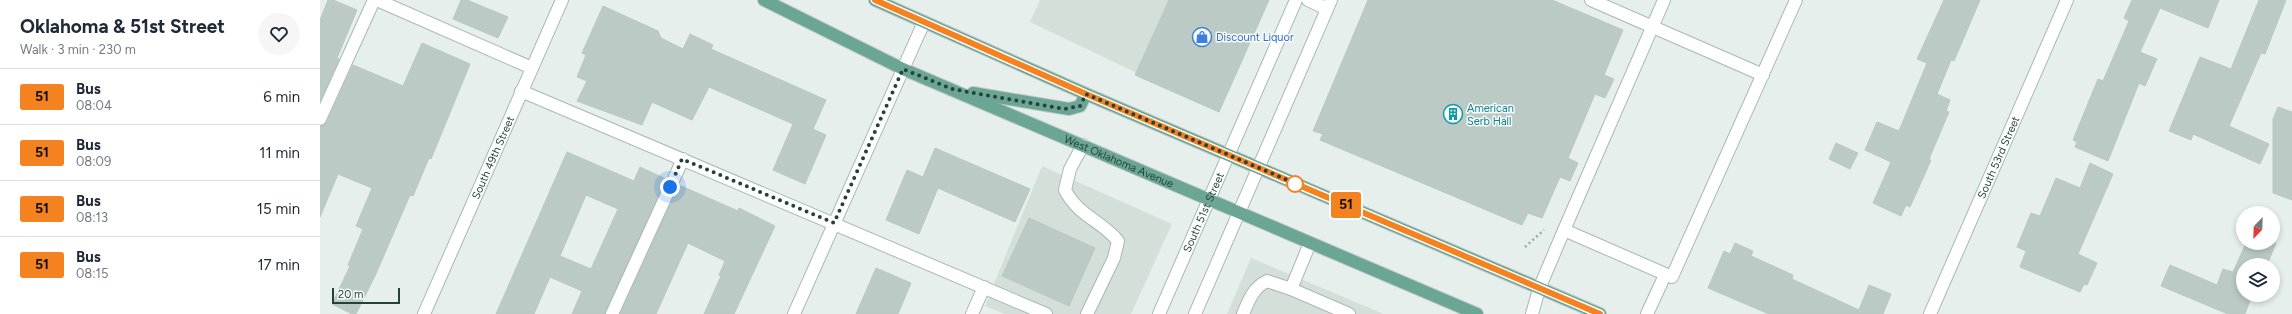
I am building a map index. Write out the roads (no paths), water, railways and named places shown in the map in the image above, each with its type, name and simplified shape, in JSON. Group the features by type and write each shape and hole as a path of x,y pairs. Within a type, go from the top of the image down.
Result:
{"main road":[{"name":"West Oklahoma Avenue","path":"764,0 903,69 1477,314"},
{"path":"875,0 1229,156 1600,314"},
{"path":"952,89 1069,109 1080,106 1086,94"}],"street":[{"path":"320,120 375,0 532,68"},
{"name":"South 49th Street","path":"424,314 562,0"},
{"name":"South 51st Street","path":"1159,314 1296,0"},
{"path":"1195,314 1329,4 1308,0"},
{"path":"1590,0 1763,75"},
{"path":"1532,314 1539,288 1664,0"},
{"path":"1564,230 1672,277 1796,0"},
{"name":"South 53rd Street","path":"1930,314 2067,0"},
{"path":"794,314 924,22"},
{"path":"521,91 1046,314"},
{"path":"1082,145 1070,169 1065,190 1076,208 1094,222 1111,232 1118,241 1114,258 1087,314"},
{"path":"612,314 682,159"},
{"path":"1291,289 1310,243"},
{"path":"1647,314 1665,274"},
{"path":"1242,314 1252,293 1259,285 1267,281 1291,289 1349,314"},
{"path":"972,314 984,287"}],"place":[{"name":"Discount Liquor","path":"1202,37"},
{"name":"American Serb Hall","path":"1453,114"}]}
